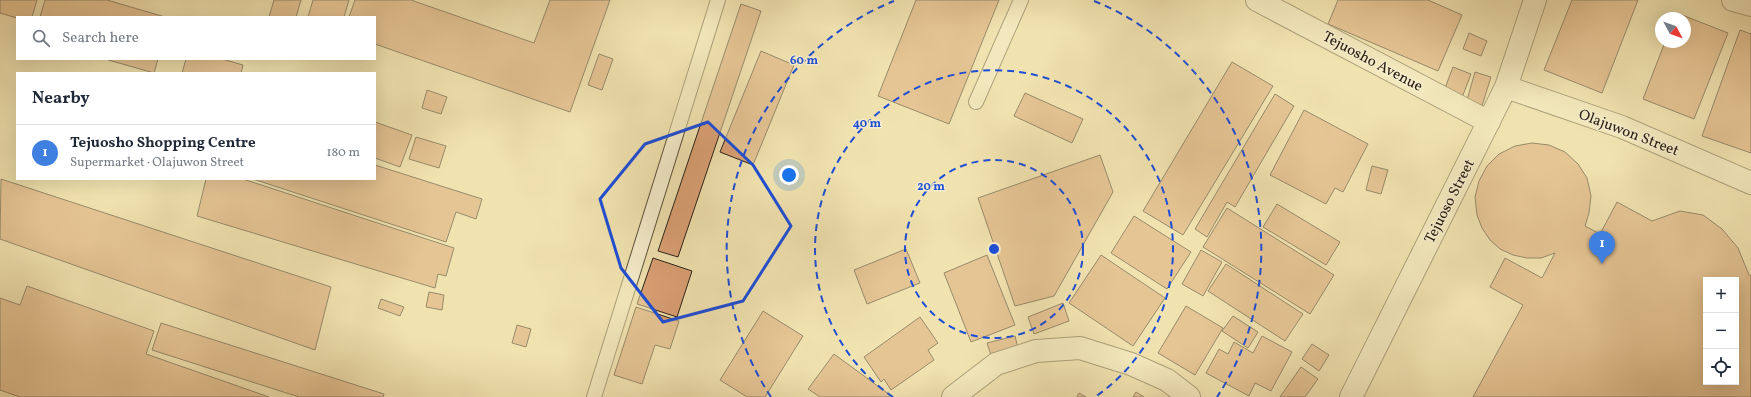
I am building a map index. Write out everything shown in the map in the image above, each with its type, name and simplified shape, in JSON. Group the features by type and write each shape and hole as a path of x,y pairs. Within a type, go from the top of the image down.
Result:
{"street":[{"name":"Tejuosho Avenue","path":"1257,0 1489,122"},
{"name":"Tejuoso Street","path":"1350,397 1506,87 1535,0"},
{"path":"1733,0 1751,5"},
{"name":"Olajuwon Street","path":"1506,87 1622,127 1751,183"},
{"path":"952,397 996,364 1036,351 1080,348 1131,364 1167,380 1189,397"}],"lane":[{"path":"976,102 1021,0"},
{"path":"594,397 713,2"}],"highlighted area":[{"path":"708,122 753,165 791,226 743,301 663,322 621,268 600,199 645,144"}],"building":[{"path":"0,0 37,0 32,16 16,16 16,18 0,13"},
{"path":"45,0 107,0 162,16 40,16"},
{"path":"274,0 301,0 296,16 269,16"},
{"path":"313,0 349,0 344,16 308,16"},
{"path":"355,0 411,0 534,43 550,0 610,0 570,112 376,44 376,16 349,16"},
{"path":"916,0 999,0 949,124 878,96"},
{"path":"1338,0 1428,0 1462,15 1438,71 1328,24"},
{"path":"1572,0 1638,0 1602,93 1544,70"},
{"path":"741,4 761,11 678,257 658,251"},
{"path":"1691,18 1728,33 1694,119 1643,99 1663,48 1691,48"},
{"path":"1740,30 1751,34 1751,153 1702,136"},
{"path":"1469,33 1487,41 1481,56 1463,49"},
{"path":"761,51 794,65 753,165 720,152"},
{"path":"599,54 613,59 602,90 588,85"},
{"path":"108,60 158,60 154,72"},
{"path":"186,60 226,60 243,65 241,72 182,72"},
{"path":"1232,62 1273,86 1183,235 1143,211"},
{"path":"1453,67 1471,74 1460,103 1442,96"},
{"path":"1475,72 1491,77 1480,112 1465,107"},
{"path":"427,90 447,97 441,114 422,108"},
{"path":"1025,93 1083,119 1072,143 1014,116"},
{"path":"1275,94 1294,106 1235,207 1227,202 1207,237 1195,229"},
{"path":"1304,110 1368,144 1343,192 1335,188 1326,204 1270,175"},
{"path":"376,122 412,135 400,167 376,158"},
{"path":"416,137 446,146 439,168 409,159"},
{"path":"1532,143 1549,145 1565,152 1578,164 1587,178 1591,196 1589,213 1585,226 1600,234 1617,202 1652,221 1680,211 1703,215 1722,229 1738,248 1749,275 1751,276 1751,397 1473,397 1523,305 1490,287 1505,258 1542,278 1555,253 1541,258 1527,258 1513,255 1500,249 1490,240 1482,228 1477,215 1475,197 1479,181 1487,166 1499,154 1515,146"},
{"path":"1100,155 1113,192 1054,296 1015,306 978,198"},
{"path":"376,165 482,199 476,219 456,212 446,242 256,180 376,180"},
{"path":"1372,166 1388,170 1381,194 1366,190"},
{"path":"1,179 331,287 315,350 0,239"},
{"path":"206,180 246,180 454,248 446,276 438,274 435,288 197,216"},
{"path":"1277,204 1340,242 1326,265 1263,227"},
{"path":"1227,208 1334,275 1310,314 1203,247"},
{"path":"1134,216 1191,252 1167,289 1111,253"},
{"path":"906,249 920,283 867,304 854,270"},
{"path":"1201,250 1222,262 1203,296 1182,284"},
{"path":"987,255 1015,325 971,342 944,273"},
{"path":"1101,255 1165,298 1133,346 1069,303"},
{"path":"653,258 692,271 677,317 637,304"},
{"path":"1226,264 1303,314 1285,341 1208,291"},
{"path":"27,286 154,331 146,354 269,397 20,397 0,390 0,298 20,305"},
{"path":"429,292 444,295 442,310 426,307"},
{"path":"381,299 404,307 400,316 378,308"},
{"path":"1063,303 1069,321 1034,334 1028,317"},
{"path":"1186,306 1223,328 1195,375 1158,353"},
{"path":"636,307 679,321 670,349 655,345 642,384 614,375"},
{"path":"763,311 803,336 765,397 747,397 720,380"},
{"path":"1233,316 1258,332 1248,348 1222,331"},
{"path":"920,317 938,343 928,350 934,360 891,390 884,379 881,382 864,357"},
{"path":"161,323 384,394 383,397 299,397 152,350"},
{"path":"517,325 531,329 526,347 512,343"},
{"path":"1015,336 1018,348 991,355 987,343"},
{"path":"1262,336 1292,352 1271,391 1255,383 1249,396 1206,373 1219,349 1228,354 1234,342 1253,353"},
{"path":"1312,344 1329,355 1319,371 1302,359"},
{"path":"834,354 890,395 889,397 820,397 808,389"},
{"path":"1301,367 1318,379 1305,397 1280,397"},
{"path":"1136,392 1144,397 1133,397"},
{"path":"1079,393 1086,397 1077,397"}],"place":[{"name":"Tejuosho Shopping Centre","path":"1602,264"}]}
